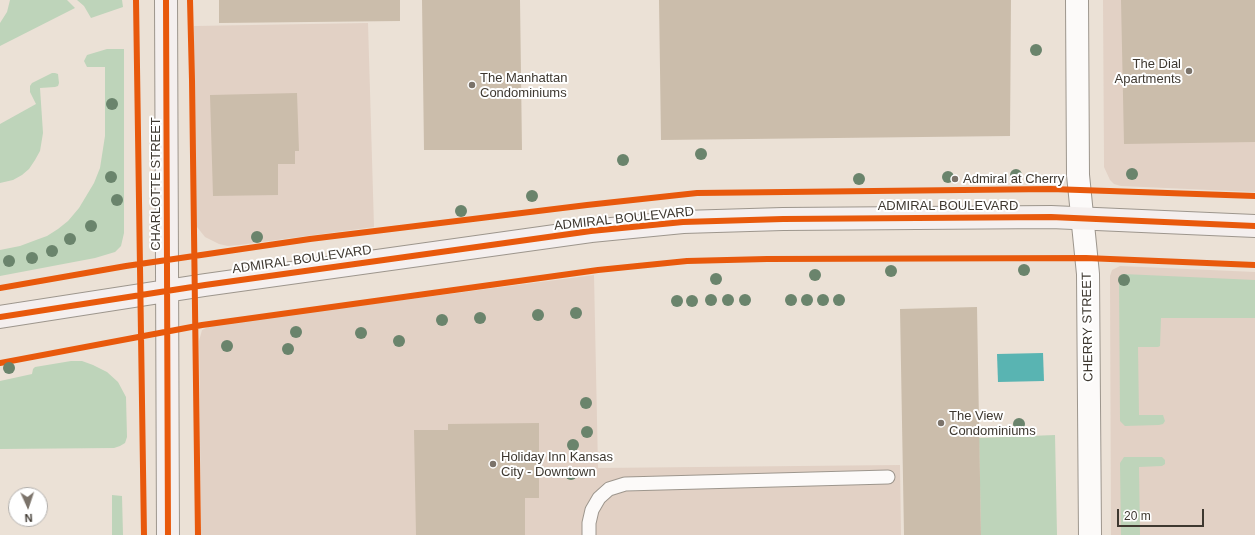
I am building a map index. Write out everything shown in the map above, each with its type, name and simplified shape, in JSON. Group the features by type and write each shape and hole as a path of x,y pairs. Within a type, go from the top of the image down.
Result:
{"street":[{"name":"CHARLOTTE STREET","path":"166,0 168,535"},
{"name":"CHERRY STREET","path":"1077,0 1078,175 1088,274 1090,535"},
{"name":"ADMIRAL BOULEVARD","path":"0,317 167,291 583,232 683,222 869,218 1082,218 1255,226"}],"lane":[{"path":"589,535 589,523 592,510 599,498 610,489 625,484 888,477"}],"shaded area":[{"name":"The Dial Apartments","path":"1103,0 1255,0 1255,192 1121,186 1114,184 1110,180 1104,167"},
{"path":"368,23 374,227 228,246 219,244 205,237 197,227 194,220 194,26"},
{"path":"1120,266 1255,272 1255,535 1111,535 1110,276 1112,270"},
{"path":"594,275 598,468 900,465 901,535 201,535 199,341 202,330 212,325"}],"green space":[{"path":"10,0 67,0 75,8 0,46 0,23 7,12"},
{"path":"77,0 122,0 123,7 91,18 84,6"},
{"path":"107,49 124,49 124,233 121,246 115,252 95,258 0,276 0,250 20,246 47,236 58,229 68,221 79,208 94,183 100,168 105,136 105,67 87,67 84,61 87,55"},
{"path":"52,73 58,74 58,86 40,88 43,133 40,151 29,169 22,175 13,180 0,183 0,124 36,104 30,92 30,86 32,83"},
{"path":"1123,274 1255,280 1255,318 1161,318 1160,346 1138,347 1139,415 1163,415 1165,421 1163,424 1125,426 1120,421 1119,277"},
{"path":"71,361 82,361 93,365 107,372 118,382 126,397 127,437 125,443 114,448 0,449 0,381 32,374 35,367"},
{"path":"1055,435 1057,535 981,535 979,438"},
{"path":"1124,457 1162,457 1165,460 1165,464 1162,466 1139,467 1140,535 1121,535 1120,463"},
{"path":"112,495 122,496 123,535 112,535"}],"water":[{"path":"1043,353 1044,381 998,382 997,354"}],"building":[{"path":"219,0 400,0 400,21 219,23"},
{"name":"The Manhattan Condominiums","path":"422,0 520,0 522,150 424,150"},
{"path":"659,0 1011,0 1010,136 661,140"},
{"name":"The Dial Apartments","path":"1121,0 1255,0 1255,142 1124,144"},
{"path":"297,93 299,151 295,151 295,164 278,164 278,195 213,196 210,95"},
{"name":"The View Condominiums","path":"977,307 981,535 904,535 900,309"},
{"name":"Holiday Inn Kansas City - Downtown","path":"539,423 539,498 525,498 525,535 416,535 414,430 448,430 448,424"}],"cycle path":[{"path":"136,0 144,535"},
{"path":"166,0 168,535"},
{"path":"190,0 198,535"},
{"path":"0,288 126,266 310,239 697,193 1051,189 1255,196"},
{"path":"0,317 205,285 591,231 683,222 783,219 1051,217 1255,226"},
{"path":"0,363 202,325 598,270 687,261 767,259 1086,258 1255,265"}],"place":[{"name":"The Dial Apartments","path":"1189,71"},
{"name":"The Manhattan Condominiums","path":"472,85"},
{"name":"Admiral at Cherry","path":"955,179"},
{"name":"The View Condominiums","path":"941,423"},
{"name":"Holiday Inn Kansas City - Downtown","path":"493,464"}]}
